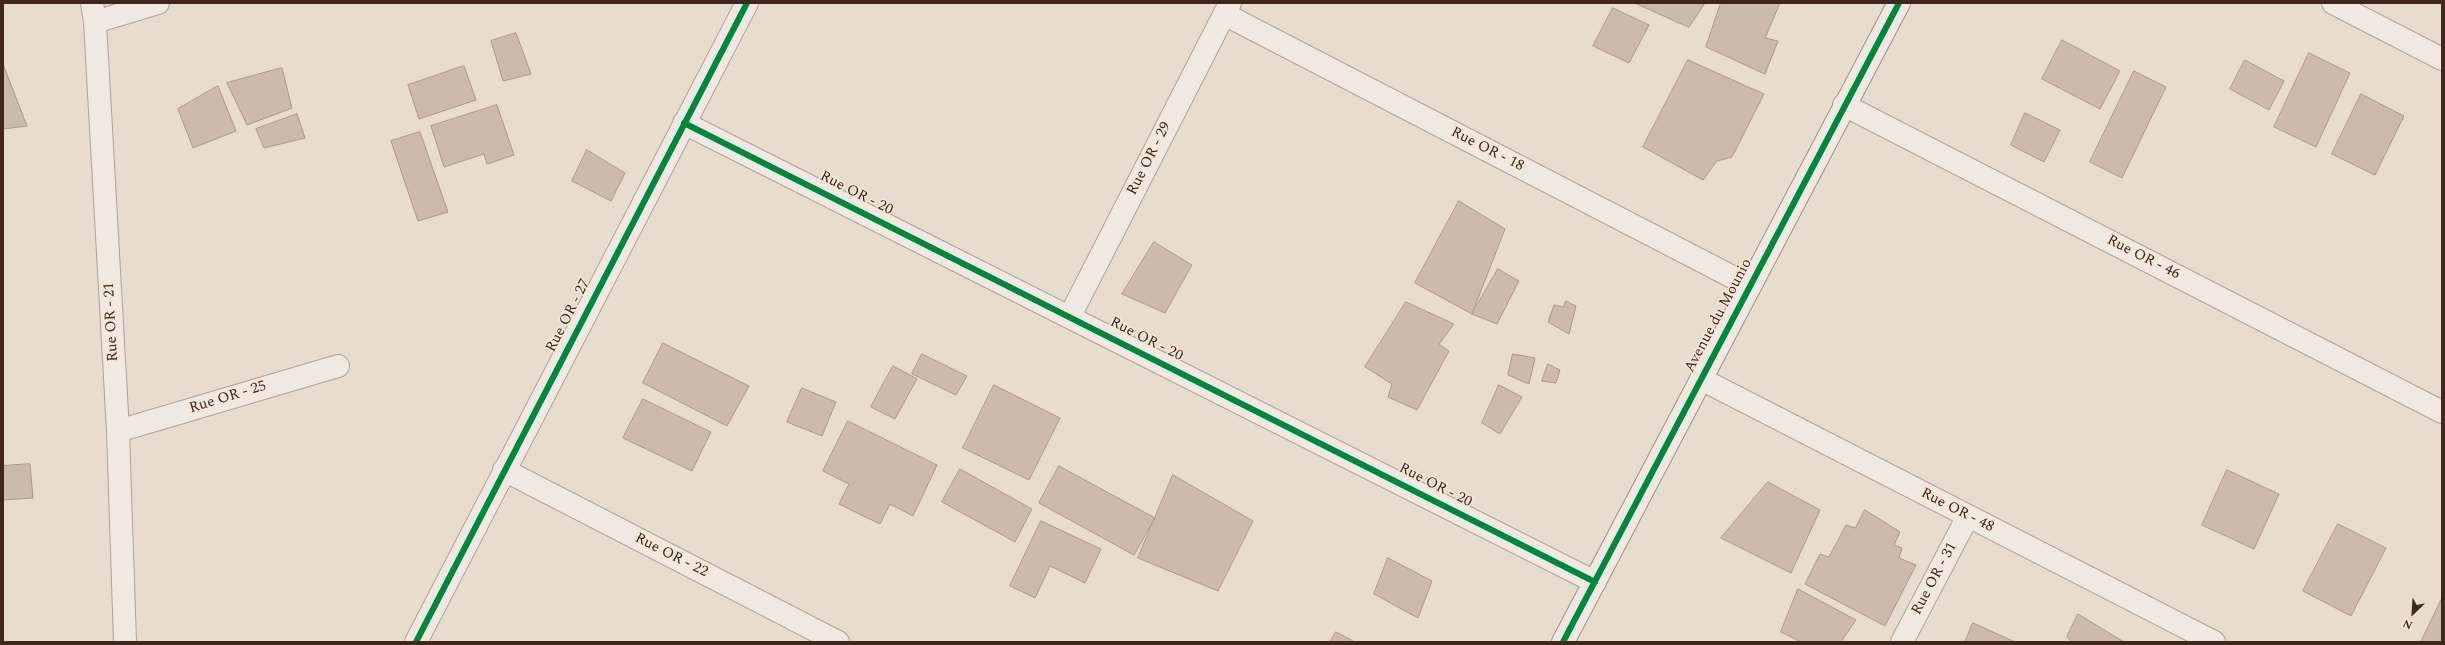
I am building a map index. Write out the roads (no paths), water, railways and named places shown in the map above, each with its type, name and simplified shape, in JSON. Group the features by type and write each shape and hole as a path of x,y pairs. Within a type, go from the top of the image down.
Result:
{"street":[{"path":"94,13 158,3"},
{"name":"Rue OR - 27","path":"416,642 747,3"},
{"name":"Avenue du Mounio","path":"1563,642 1844,105 1899,3"},
{"path":"2333,3 2442,59"},
{"name":"Rue OR - 18","path":"1227,9 1750,286"},
{"name":"Rue OR - 29","path":"1070,316 1227,9"},
{"name":"Rue OR - 21","path":"94,13 118,431 125,642"},
{"name":"Rue OR - 46","path":"1844,105 2442,412"},
{"name":"Rue OR - 20","path":"684,123 1070,316 1595,582"},
{"name":"Rue OR - 25","path":"118,431 338,366"},
{"name":"Rue OR - 48","path":"1701,379 1968,516 2204,640"},
{"name":"Rue OR - 22","path":"504,470 838,642"},
{"name":"Rue OR - 31","path":"1902,642 1968,516"}]}
